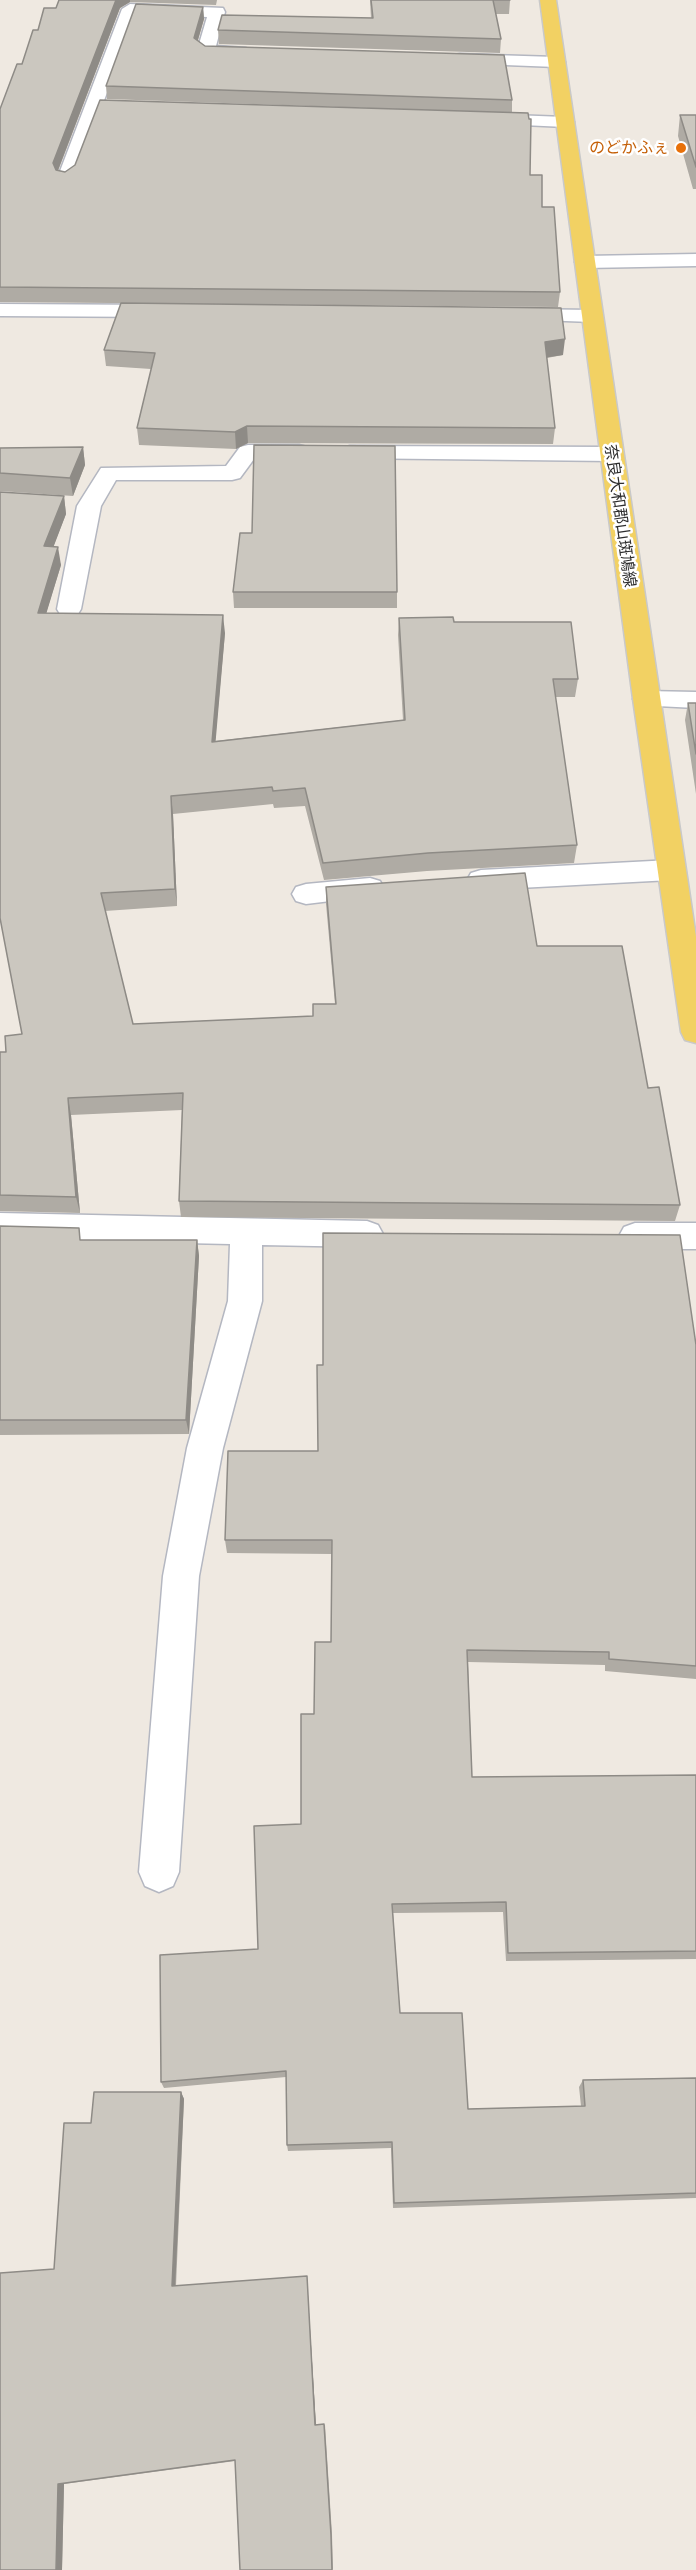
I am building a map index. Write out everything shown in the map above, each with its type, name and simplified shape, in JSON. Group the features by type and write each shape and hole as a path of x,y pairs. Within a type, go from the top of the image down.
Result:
{"main road":[{"name":"奈良大和郡山斑鳩線","path":"548,0 646,699 696,1032"}],"street":[{"path":"66,179 130,9 217,12 206,51 265,53"},
{"path":"440,58 556,62"},
{"path":"93,106 117,107"},
{"path":"471,119 565,122"},
{"path":"585,262 696,260"},
{"path":"0,310 189,312"},
{"path":"497,315 592,316"},
{"path":"69,609 78,505 109,473 232,473 248,452 612,454"},
{"path":"646,699 696,700"},
{"path":"450,882 671,870"},
{"path":"306,894 394,886"},
{"path":"0,1226 246,1234 400,1235"},
{"path":"159,1872 181,1576 205,1448 246,1301 246,1234"},
{"path":"601,1236 696,1236"}],"building":[{"path":"59,0 116,0 53,163 56,170 65,172 75,165 100,100 528,113 531,119 530,175 542,175 542,207 554,207 560,292 0,287 0,109 17,64 22,64 33,30 38,30 44,8 56,8"},
{"path":"371,0 493,0 501,39 218,30 222,15 373,18"},
{"path":"136,4 203,7 194,38 205,46 504,55 512,100 106,86"},
{"path":"680,115 696,115 696,167"},
{"path":"121,303 561,308 565,339 545,342 555,428 247,426 235,432 137,428 155,353 104,350"},
{"path":"254,445 395,446 397,592 233,592 240,533 252,533"},
{"path":"83,447 70,478 0,473 0,448"},
{"path":"0,492 64,496 44,546 58,547 38,613 223,615 212,742 405,720 399,618 453,617 454,622 571,622 578,679 553,679 577,845 428,853 323,863 305,788 273,791 272,787 171,796 175,889 101,893 133,1024 313,1016 313,1004 336,1004 326,887 525,873 537,946 622,946 648,1088 659,1087 680,1205 179,1201 183,1093 68,1098 76,1197 0,1195 0,1052 6,1052 5,1036 22,1034 0,918"},
{"path":"688,703 696,703 696,754"},
{"path":"0,1226 79,1228 80,1240 197,1240 186,1420 0,1420"},
{"path":"323,1233 680,1235 696,1345 696,1666 609,1659 609,1652 467,1650 472,1777 696,1775 696,1951 508,1953 506,1902 392,1904 400,2013 462,2013 468,2109 585,2106 583,2080 696,2078 696,2193 394,2203 392,2142 287,2145 286,2071 161,2082 160,1955 258,1949 254,1826 301,1824 301,1714 314,1714 315,1642 331,1642 332,1540 225,1540 228,1451 318,1451 317,1365 323,1365"},
{"path":"94,2092 181,2092 172,2286 307,2276 315,2425 324,2424 332,2570 240,2570 235,2460 58,2484 56,2570 0,2570 0,2273 54,2269 64,2123 91,2123"}],"place":[{"name":"のどかふぇ","path":"681,148"}]}
